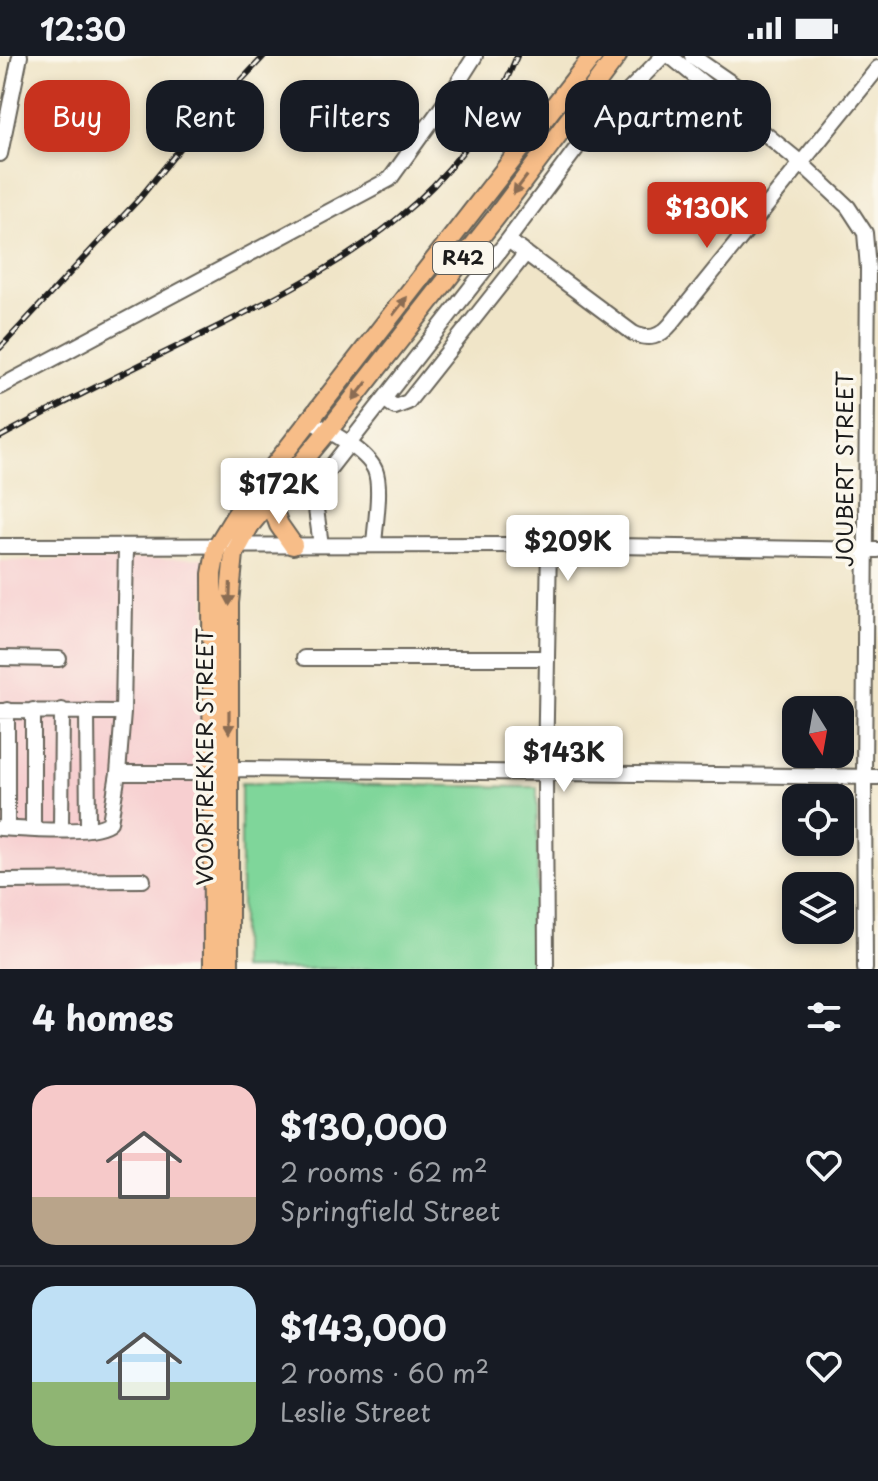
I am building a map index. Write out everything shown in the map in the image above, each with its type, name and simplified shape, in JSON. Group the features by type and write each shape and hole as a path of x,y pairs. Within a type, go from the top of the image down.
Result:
{"main road":[{"name":"R42","path":"217,546 236,515 593,56"},
{"name":"R42","path":"237,545 472,248 617,56"},
{"path":"455,234 472,248"},
{"path":"270,500 284,534 293,545"},
{"name":"VOORTREKKER STREET","path":"213,969 229,603 232,562 237,545"},
{"name":"VOORTREKKER STREET","path":"217,546 212,574 224,769 229,969"}],"street":[{"path":"0,154 20,56"},
{"path":"0,387 390,179 475,56"},
{"path":"321,545 315,512 316,493 323,477 591,129 663,56"},
{"name":"JOUBERT STREET","path":"670,56 699,80"},
{"path":"692,56 727,80"},
{"path":"508,240 633,333 647,338 659,336 878,68"},
{"name":"JOUBERT STREET","path":"771,138 848,207 865,233 872,398 871,860 865,969"},
{"path":"384,399 395,407 408,402 526,253"},
{"path":"310,421 350,444 375,471 374,545"},
{"path":"546,969 545,771 549,545"},
{"path":"0,546 549,545 872,550"},
{"path":"123,712 4,711 4,828 88,829 104,827 110,822 123,712 126,546"},
{"path":"0,658 59,659"},
{"path":"304,658 547,658"},
{"path":"33,710 33,829"},
{"path":"61,829 62,710"},
{"path":"87,711 88,829"},
{"path":"118,768 871,776"},
{"path":"0,881 143,880"}],"shaded area":[{"path":"206,558 205,969 0,969 0,561"}],"green space":[{"path":"241,783 537,787 538,969 241,969"}],"railway":[{"path":"0,348 139,199 196,129 264,56"},
{"path":"0,437 271,299 358,248 397,219 432,187 464,149 493,106 517,56"}]}
